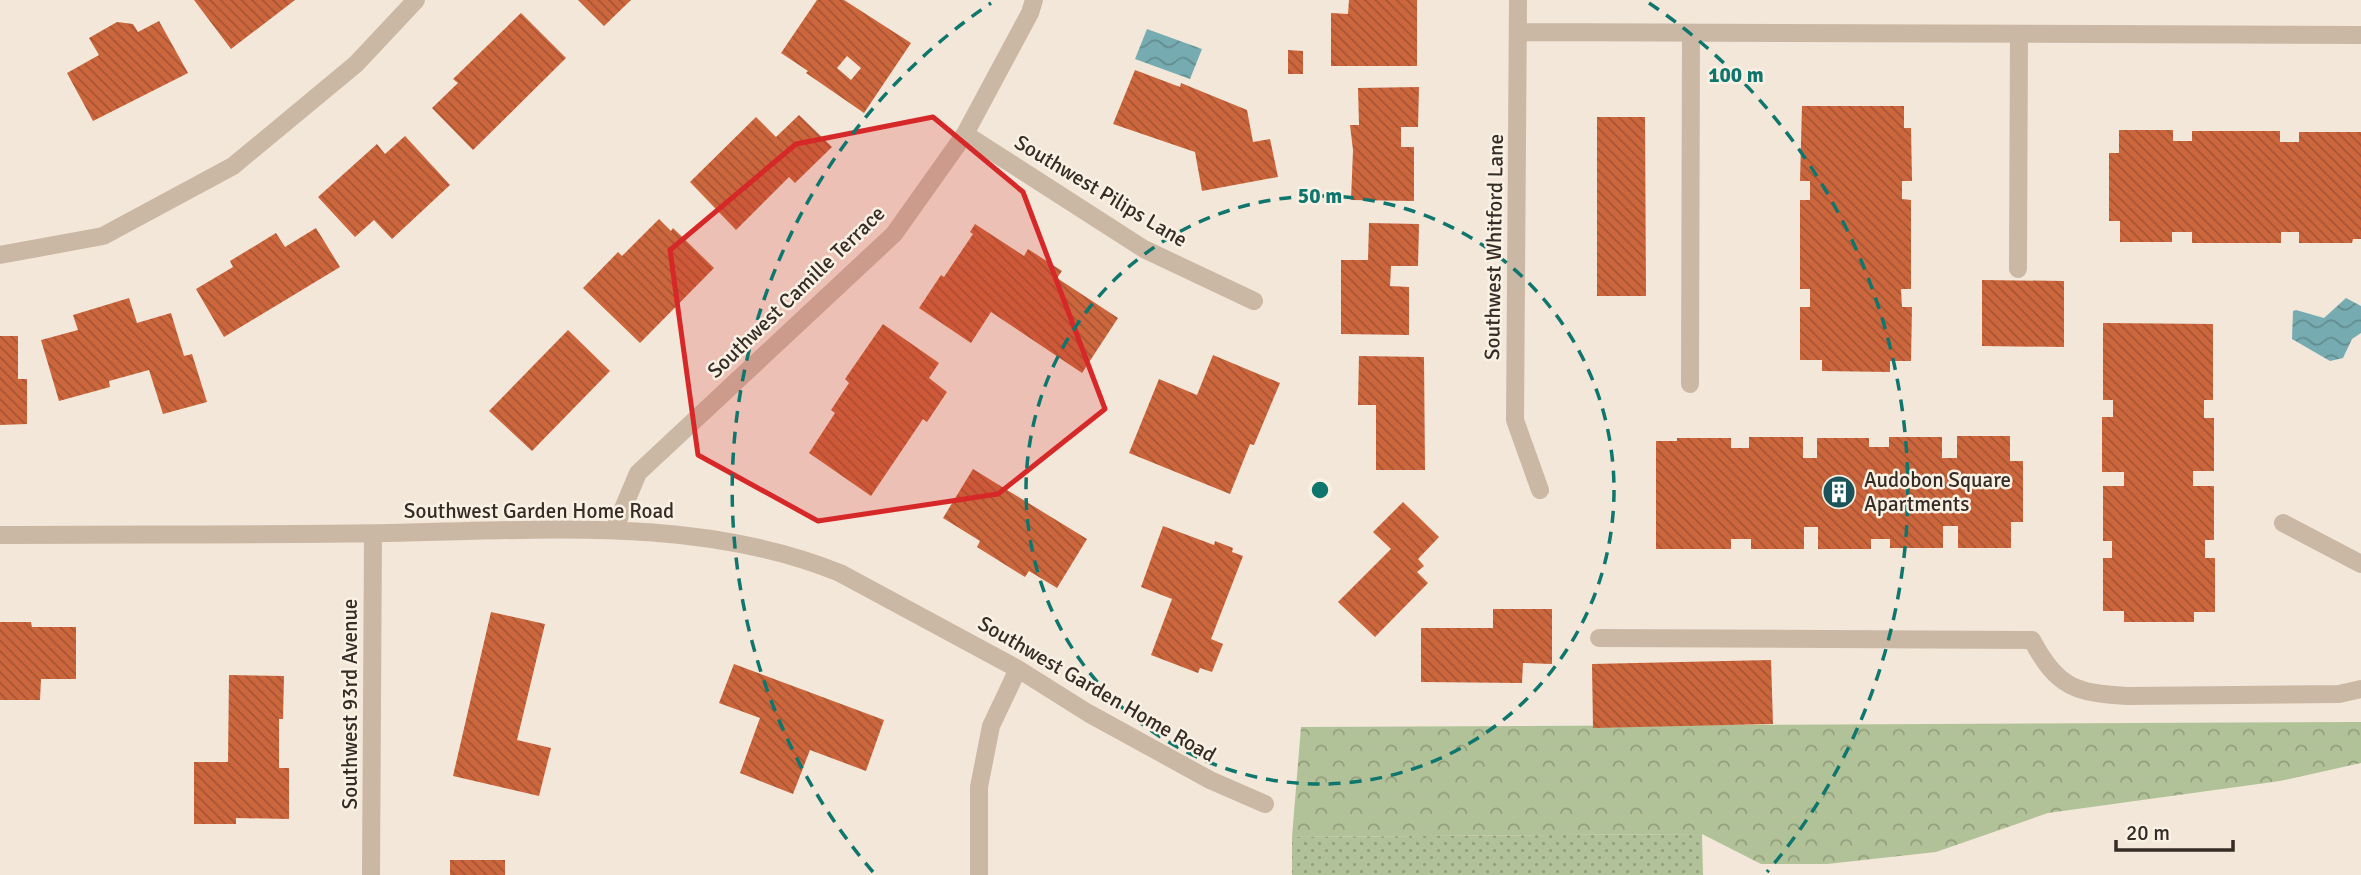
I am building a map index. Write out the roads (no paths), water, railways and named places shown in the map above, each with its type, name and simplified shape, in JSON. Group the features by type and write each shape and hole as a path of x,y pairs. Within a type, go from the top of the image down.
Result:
{"street":[{"path":"0,255 103,236 233,166 356,64 416,0"},
{"name":"Southwest Camille Terrace","path":"614,530 638,473 894,234 965,134 1030,13 1034,0"},
{"name":"Southwest Whitford Lane","path":"1518,0 1515,420 1540,490"},
{"path":"1518,32 2361,34"},
{"path":"1690,384 1691,33"},
{"path":"2018,269 2019,34"},
{"name":"Southwest Pilips Lane","path":"965,134 1144,249 1254,301"},
{"path":"2283,523 2361,564"},
{"name":"Southwest Garden Home Road","path":"0,535 614,530 727,540 809,560 840,573 1018,669 1088,713 1210,780 1265,804"},
{"name":"Southwest 93rd Avenue","path":"372,875 373,534"},
{"path":"1599,638 2032,640 2042,660 2056,676 2072,687 2093,694 2339,694 2361,689"},
{"path":"979,875 979,787 991,726 1018,669"}],"water":[{"path":"1147,29 1202,49 1190,79 1135,59"},
{"path":"2346,298 2361,306 2361,333 2352,339 2343,358 2330,361 2292,339 2293,311 2324,318"}],"place":[{"name":"Audobon Square Apartments","path":"1839,492"}]}
